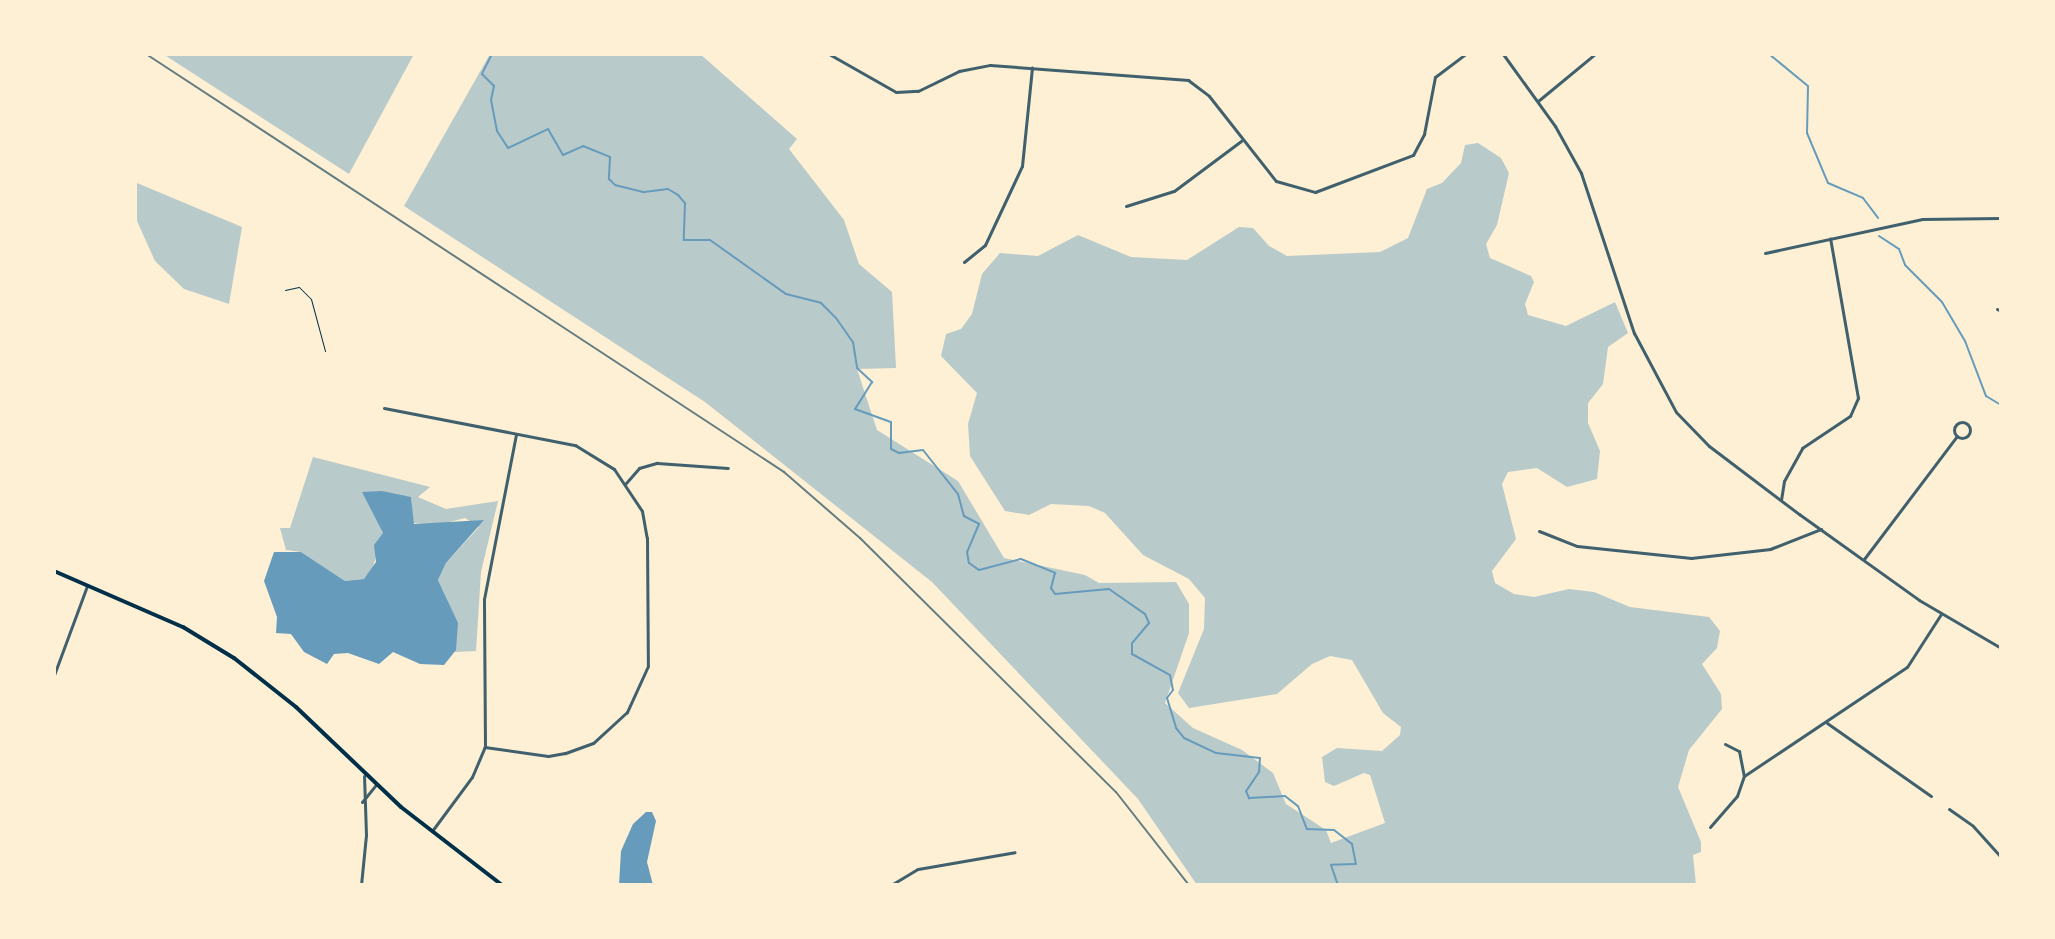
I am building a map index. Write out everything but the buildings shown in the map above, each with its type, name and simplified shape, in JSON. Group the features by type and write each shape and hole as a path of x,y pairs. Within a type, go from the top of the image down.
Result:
{"main road":[{"path":"54,571 183,627 234,658 296,707 375,786 502,885"}],"street":[{"path":"829,54 896,92 918,91 974,66 1188,80 1209,96 1241,141 1276,181 1302,191 1328,190 1400,163 1419,145 1435,77 1465,54"},
{"path":"1503,54 1538,101 1581,173 1634,333 1676,412 1709,446 1781,500 1941,614 2001,648"},
{"path":"1538,101 1595,54"},
{"path":"964,262 985,245 1022,166 1032,68"},
{"path":"1126,206 1174,191 1241,141"},
{"path":"1765,253 1922,219 2001,218"},
{"path":"1781,500 1784,481 1802,448 1841,424 1858,398 1830,238"},
{"path":"384,408 575,445 606,463 626,483 642,511 647,538 648,666 636,697 616,725 581,748 548,756 485,747"},
{"path":"432,831 472,777 485,747 484,599 516,434"},
{"path":"1864,559 1957,436"},
{"path":"626,483 639,468 657,463 728,468"},
{"path":"1539,531 1577,546 1691,558 1770,549 1821,529"},
{"path":"54,675 87,586"},
{"path":"1744,776 1907,667 1941,614"},
{"path":"1827,723 1931,796"},
{"path":"1710,827 1737,796 1744,776 1739,751 1725,744"},
{"path":"361,885 367,825 362,802 364,776"},
{"path":"362,802 375,786"},
{"path":"1949,809 1973,826 2001,857"},
{"path":"891,885 918,869 1015,852"}],"path":[{"path":"285,290 299,287 311,299 325,351"}],"shaded area":[{"path":"163,54 414,54 349,174"},
{"path":"490,54 700,54 797,139 789,149 844,220 859,264 892,292 896,368 857,369 877,430 958,481 1004,558 1085,575 1099,583 1176,582 1189,604 1189,633 1165,703 1193,728 1242,750 1273,773 1286,804 1326,830 1331,843 1385,823 1370,775 1364,773 1334,786 1325,782 1322,757 1337,748 1382,751 1400,735 1401,727 1383,713 1352,660 1330,656 1312,664 1277,694 1189,708 1178,693 1204,629 1205,598 1189,579 1143,555 1105,513 1089,506 1051,504 1029,515 1005,511 970,456 968,424 977,393 941,356 946,334 961,329 972,314 982,274 1000,253 1038,256 1078,235 1131,257 1187,260 1239,227 1253,228 1269,246 1287,256 1380,252 1408,238 1427,189 1442,183 1461,163 1465,145 1478,143 1501,158 1509,173 1497,225 1486,244 1490,258 1531,276 1534,282 1525,304 1528,315 1566,326 1615,302 1628,333 1608,347 1603,384 1588,403 1588,423 1600,451 1597,479 1567,487 1537,468 1508,472 1502,484 1516,539 1492,571 1495,583 1514,594 1534,597 1569,589 1594,592 1630,607 1709,617 1720,631 1717,648 1702,664 1721,694 1722,709 1689,750 1678,787 1701,842 1701,852 1693,855 1696,885 1197,885 1138,799 932,582 705,402 404,206"},
{"path":"137,183 242,227 229,304 184,289 155,261 137,221"},
{"path":"313,457 430,487 418,497 446,509 498,501 481,572 476,651 455,652 447,599 438,580 446,563 479,527 465,518 438,525 413,523 411,497 363,492 383,533 372,570 364,579 345,581 301,552 286,550 280,528 290,528"}],"water":[{"path":"382,491 411,497 414,524 484,520 446,563 438,580 458,623 456,650 444,665 420,664 393,652 379,664 348,653 334,654 327,664 304,652 291,634 276,633 277,617 264,581 274,552 301,552 345,581 364,579 376,562 374,545 383,533 362,492"},
{"path":"646,812 652,812 656,821 647,862 653,885 619,885 621,851 633,824"}],"waterway":[{"path":"492,54 482,74 494,86 491,100 497,131 508,148 548,129 563,155 583,146 610,157 609,179 615,185 644,192 668,189 678,195 685,203 684,240 710,240 786,294 821,303 836,318 853,342 857,368 872,382 855,409 891,422 891,449 899,453 923,450 958,494 964,516 979,524 967,552 969,563 979,570 1021,559 1055,573 1051,588 1055,594 1109,589 1145,614 1149,623 1132,643 1132,654 1170,675 1173,690 1167,698 1176,728 1184,738 1216,753 1260,758 1259,772 1246,791 1249,798 1285,796 1298,806 1307,829 1334,830 1352,844 1356,864 1331,865 1338,885"},
{"path":"1769,54 1808,86 1807,133 1828,183 1863,198 1878,218"},
{"path":"1879,236 1899,249 1905,265 1942,302 1965,341 1986,396 2001,405"}],"railway":[{"path":"146,54 784,472 860,538 1116,792 1189,885"}]}
